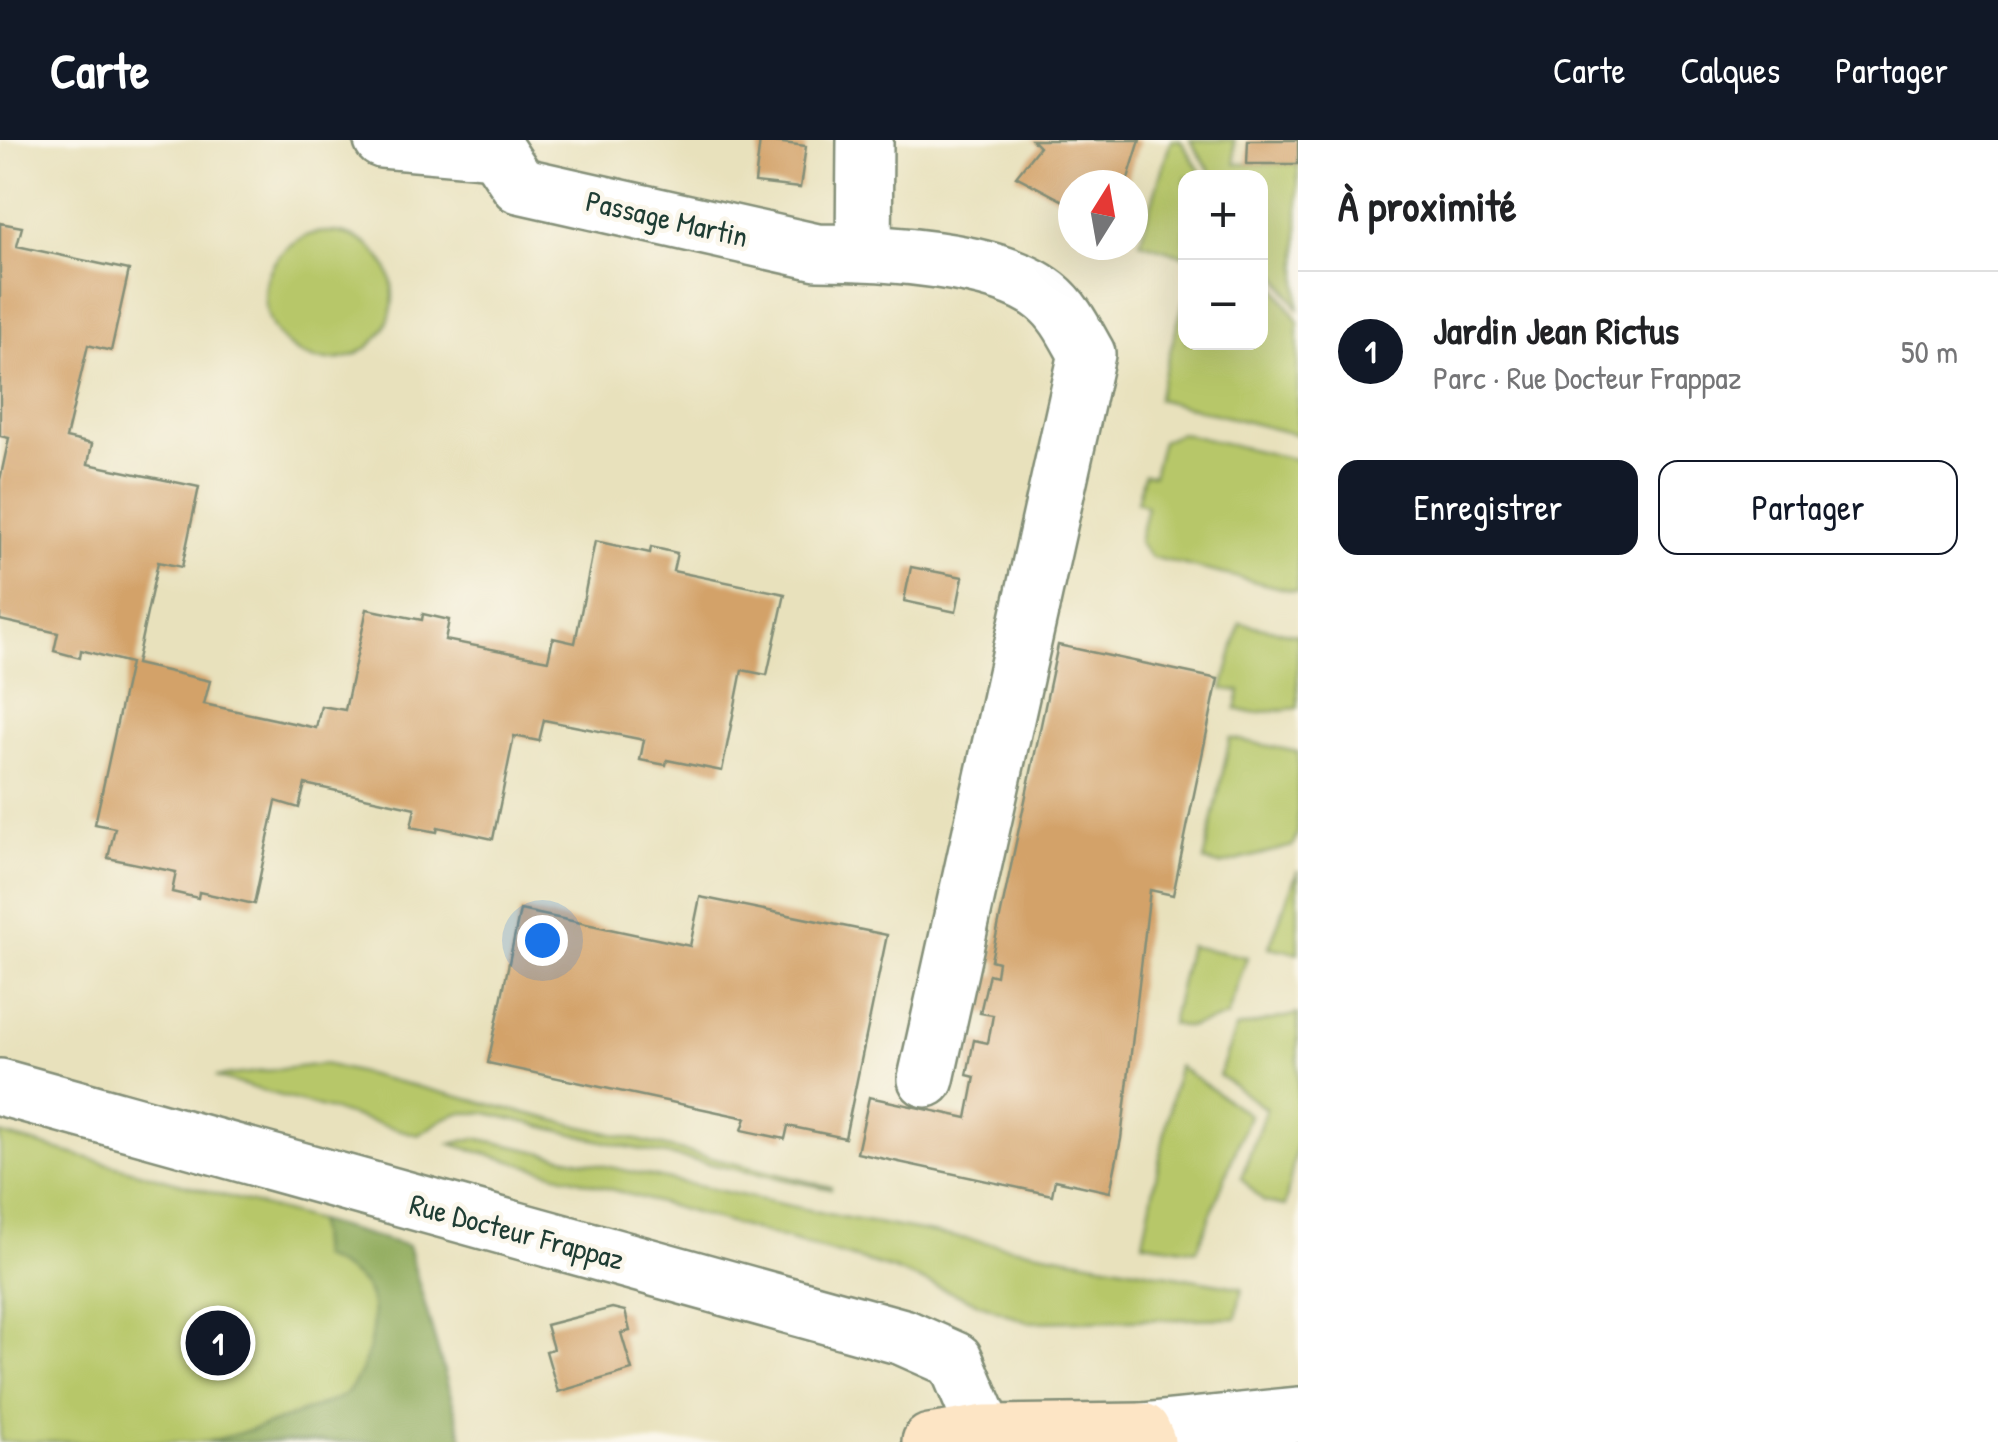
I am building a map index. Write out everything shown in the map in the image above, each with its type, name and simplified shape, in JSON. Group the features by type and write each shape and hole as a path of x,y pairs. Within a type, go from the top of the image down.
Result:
{"main road":[{"path":"930,1442 986,1433 1144,1437"}],"street":[{"name":"Passage Martin","path":"382,140 496,145 519,185 818,252 864,252 970,266 1030,287 1046,296 1068,320 1087,354 926,1079"},
{"path":"864,252 865,140"},
{"name":"Rue Docteur Frappaz","path":"0,1087 903,1337 955,1360 986,1433"},
{"path":"1144,1437 1298,1415"}],"green space":[{"path":"1171,140 1180,140 1199,170 1178,170 1178,254 1148,244 1148,216"},
{"path":"1190,140 1234,140 1235,164 1298,164 1298,308 1268,261 1268,170 1209,170"},
{"path":"329,232 354,236 375,250 389,271 393,296 389,321 375,342 354,356 329,360 304,356 283,342 269,321 265,296 269,271 283,250 304,236"},
{"path":"1268,275 1298,322 1298,435 1157,399 1178,322 1178,350 1268,350"},
{"path":"1180,433 1298,460 1298,592 1151,557 1139,542 1147,506 1137,502 1144,474 1153,475 1162,441"},
{"path":"1240,623 1298,635 1298,708 1251,713 1236,709 1240,691 1223,689"},
{"path":"1230,738 1298,752 1298,831 1293,846 1220,865 1204,861"},
{"path":"1298,870 1298,953 1269,947"},
{"path":"1189,946 1247,957 1227,1017 1187,1027 1171,1024"},
{"path":"1298,1014 1298,1139 1285,1206 1264,1202 1241,1178 1266,1109 1219,1075 1236,1028"},
{"path":"324,1064 831,1189 487,1113 459,1113 418,1135 215,1077"},
{"path":"1178,1066 1249,1115 1197,1250 1143,1242"},
{"path":"0,1134 408,1246 463,1439 0,1442"},
{"path":"475,1138 842,1217 1242,1288 1236,1318 1027,1322 892,1269 451,1144"},
{"path":"317,1221 408,1246 463,1439 207,1442 333,1401 345,1394 360,1373 370,1343 370,1298 356,1278 320,1257"}],"building":[{"path":"760,140 806,146 800,188 755,183"},
{"path":"1032,140 1140,140 1131,170 1058,170 1058,198 1016,176 1039,147"},
{"path":"1248,140 1298,140 1298,164 1247,164"},
{"path":"0,223 22,227 17,246 129,270 111,351 88,345 66,438 92,444 88,464 199,487 182,567 158,562 136,664 210,681 204,704 316,728 321,706 345,710 367,609 422,620 423,614 449,620 445,640 548,660 553,638 575,643 595,541 650,553 651,547 677,553 673,571 785,594 767,675 742,670 722,771 667,760 666,765 640,760 644,740 544,720 539,741 514,736 493,839 438,827 437,832 411,827 415,808 305,784 299,808 276,801 254,904 199,892 198,898 172,892 176,872 108,858 115,828 95,824 130,663 81,650 80,658 54,651 58,633 0,620 0,480 9,438 0,436"},
{"path":"911,567 963,577 956,612 904,601"},
{"path":"1058,645 1218,679 1173,895 1150,890 1121,1139 1110,1192 1055,1180 1052,1195 857,1153 869,1097 967,1118 975,1077 967,1075 974,1040 988,1043 993,1015 980,1013 989,974 996,976 998,962 991,960"},
{"path":"700,897 887,935 845,1138 788,1126 785,1139 742,1130 746,1118 488,1063 520,910 690,946"},
{"path":"612,1308 625,1311 630,1331 621,1333 632,1370 558,1392 546,1351 553,1349 546,1325"}],"place":[{"name":"Jardin Jean Rictus","path":"218,1343"}]}
